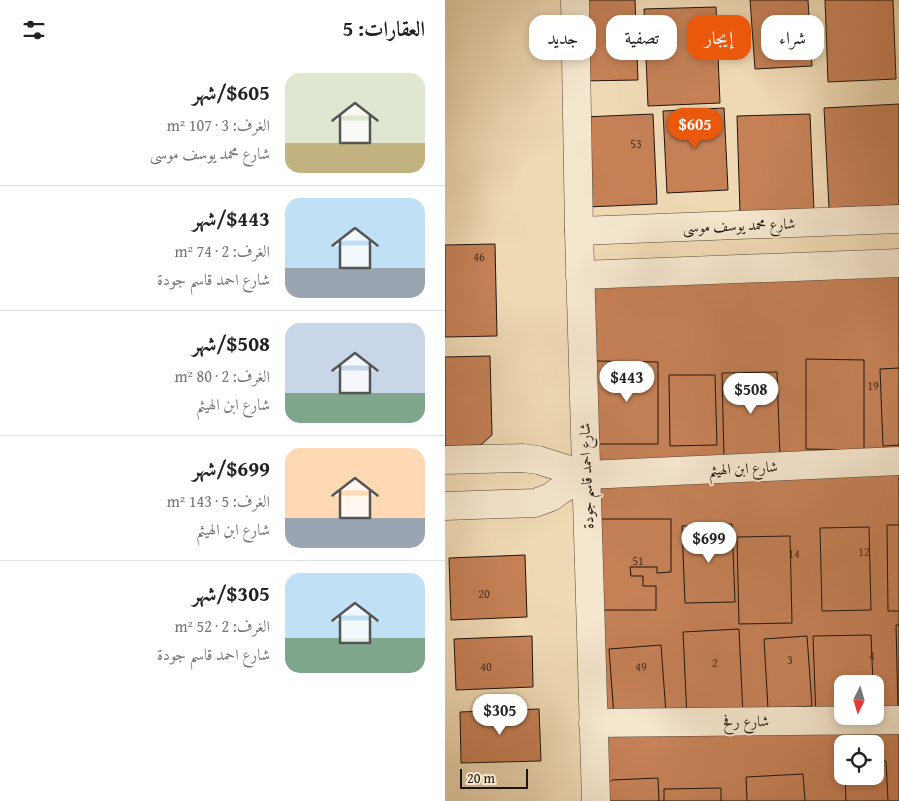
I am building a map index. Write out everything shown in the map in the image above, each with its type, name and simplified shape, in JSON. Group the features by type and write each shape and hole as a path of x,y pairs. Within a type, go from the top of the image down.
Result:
{"street":[{"name":"شارع احمد قاسم جودة","path":"575,0 580,275 596,801"},
{"name":"شارع محمد يوسف موسى","path":"579,231 899,219"},
{"path":"580,275 899,263"},
{"name":"شارع ابن الهيثم","path":"445,460 523,458 538,460 586,475 899,461"},
{"name":"شارع ابن الهيثم","path":"445,506 535,503 551,497 586,475"},
{"name":"شارع رفح","path":"593,723 899,720"}],"building":[{"path":"578,0 635,0 636,15 606,15 606,60 637,60 638,80 581,81 580,60 596,60 596,15 579,15"},
{"path":"750,0 808,0 809,15 761,15 761,60 812,60 812,66 755,69"},
{"path":"825,0 893,0 896,79 828,82"},
{"path":"716,7 716,15 687,15 687,60 718,60 720,103 648,106 646,60 677,60 677,15 644,15 644,9"},
{"path":"899,104 899,205 829,208 824,108"},
{"path":"724,108 728,190 667,193 663,111"},
{"path":"653,114 657,204 587,207 583,117"},
{"path":"810,114 814,211 740,213 737,116"},
{"path":"495,244 497,336 445,337 445,245"},
{"path":"899,262 899,801 596,801 580,275"},
{"path":"490,356 492,435 481,445 445,446 445,357"},
{"path":"806,359 864,360 864,450 806,449"},
{"path":"595,361 658,362 658,444 596,444"},
{"path":"899,368 899,445 883,446 880,369"},
{"path":"777,372 780,457 724,459 722,373"},
{"path":"669,375 715,375 717,445 670,446"},
{"path":"599,519 671,519 671,572 657,573 657,567 630,567 631,576 643,576 643,586 656,586 656,610 600,610"},
{"path":"732,524 735,602 685,603 682,526"},
{"path":"887,525 899,525 899,611 888,611"},
{"path":"869,527 871,610 822,611 820,528"},
{"path":"790,536 792,623 739,624 737,537"},
{"path":"525,555 527,617 451,620 449,558"},
{"path":"896,625 899,625 899,710 898,710"},
{"path":"739,629 743,716 687,718 683,632"},
{"path":"871,635 873,675 834,675 834,717 816,719 813,636"},
{"path":"532,636 533,687 456,690 454,639"},
{"path":"807,636 812,706 768,709 764,639"},
{"path":"661,645 666,713 614,717 609,649"},
{"path":"539,709 541,761 461,763 460,712"},
{"path":"884,761 886,761 888,801 846,801 845,785 884,785"},
{"path":"803,774 805,801 747,801 746,777"},
{"path":"658,778 659,801 601,801 601,790 612,780"},
{"path":"721,788 721,801 664,801 664,789"}]}
